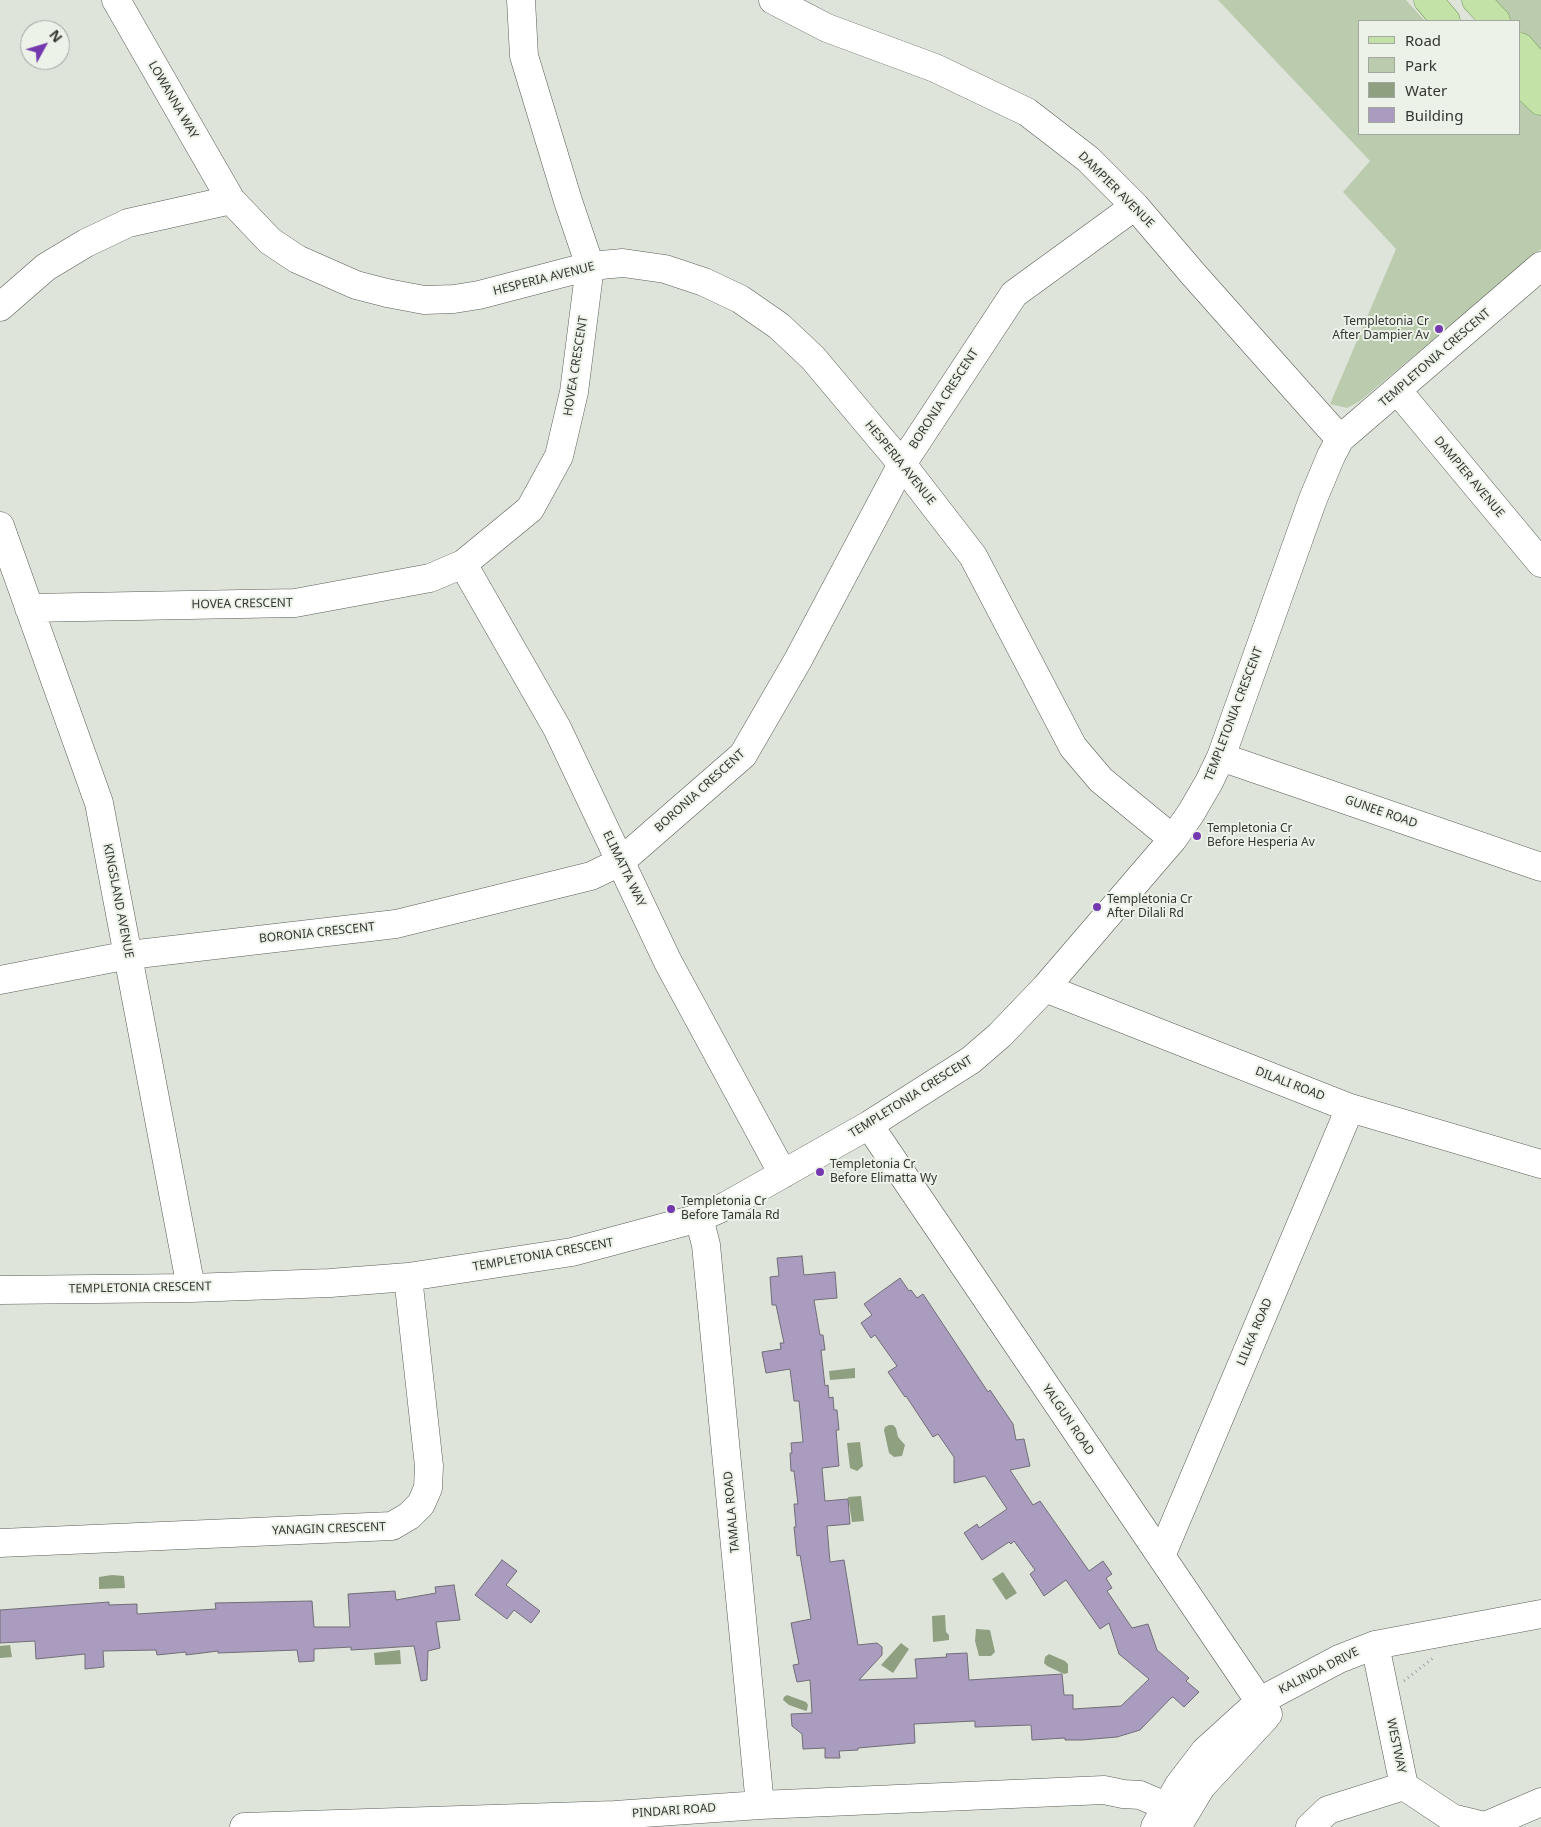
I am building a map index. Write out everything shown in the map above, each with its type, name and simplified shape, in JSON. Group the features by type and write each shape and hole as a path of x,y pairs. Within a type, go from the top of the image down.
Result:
{"main road":[{"path":"1428,0 1445,20"},
{"path":"1476,0 1495,20"},
{"path":"1521,48 1541,71"},
{"path":"1521,83 1541,101"}],"street":[{"name":"LOWANNA WAY","path":"116,0 231,200"},
{"name":"HOVEA CRESCENT","path":"29,608 295,603 430,578 463,564 530,509 559,456 574,392 590,266 524,56 521,0"},
{"name":"DAMPIER AVENUE","path":"773,0 827,28 935,68 1028,112 1088,159 1135,206 1340,440"},
{"name":"HESPERIA AVENUE","path":"231,200 270,241 297,259 356,285 387,293 424,300 454,299 590,266 622,263 665,269 704,282 740,299 779,326 813,358 902,464 973,556 1073,748 1101,780 1173,839"},
{"path":"0,307 46,267 86,243 128,223 231,200"},
{"name":"BORONIA CRESCENT","path":"0,980 129,954 396,924 591,876 620,862 744,755 798,660 902,464 1014,294 1135,206"},
{"name":"TEMPLETONIA CRESCENT","path":"0,1290 191,1288 330,1283 408,1277 572,1252 700,1218 726,1206 869,1125 972,1060 1000,1035 1045,988 1173,839 1192,813 1220,757 1313,499 1331,456 1340,440 1541,266"},
{"name":"DAMPIER AVENUE","path":"1396,390 1541,563"},
{"name":"KINGSLAND AVENUE","path":"0,526 99,803 191,1288"},
{"name":"ELIMATTA WAY","path":"463,564 557,728 668,962 783,1174"},
{"name":"GUNEE ROAD","path":"1220,757 1541,867"},
{"name":"DILALI ROAD","path":"1045,988 1350,1108 1541,1164"},
{"name":"LILIKA ROAD","path":"1161,1556 1350,1108"},
{"name":"YALGUN ROAD","path":"869,1125 1264,1708"},
{"name":"TAMALA ROAD","path":"700,1218 706,1245 760,1805"},
{"name":"YANAGIN CRESCENT","path":"0,1543 392,1526 409,1516 421,1504 428,1488 428,1466 408,1277"},
{"name":"KALINDA DRIVE","path":"1176,1809 1205,1751 1264,1708 1339,1659 1541,1614"},
{"name":"KALINDA DRIVE","path":"1376,1651 1541,1630"},
{"name":"WESTWAY","path":"1376,1651 1404,1786 1452,1818 1485,1826 1541,1802"},
{"path":"1310,1827 1328,1810 1404,1786"},
{"name":"PINDARI ROAD","path":"244,1827 615,1821 760,1805 1104,1790 1123,1794 1140,1794 1176,1809"}],"path":[{"path":"1384,1688 1401,1684 1436,1656"}],"green space":[{"path":"1218,0 1406,0 1424,20 1358,20 1358,135 1521,135 1521,97 1541,113 1541,249 1360,401 1347,408 1330,404 1396,249 1343,192 1370,161"},
{"path":"1492,0 1541,0 1541,55 1521,32 1521,20 1510,20"}],"water":[{"path":"855,1368 855,1378 830,1380 829,1371"},
{"path":"889,1425 893,1425 896,1428 898,1437 905,1445 902,1456 894,1457 889,1453 884,1430"},
{"path":"860,1442 863,1466 857,1471 850,1468 847,1443"},
{"path":"861,1496 864,1521 852,1522 848,1497"},
{"path":"1003,1572 1017,1593 1006,1600 992,1579"},
{"path":"124,1576 125,1588 99,1589 99,1577"},
{"path":"945,1615 946,1632 949,1635 949,1640 933,1642 932,1616"},
{"path":"976,1629 990,1630 995,1652 991,1656 979,1656 975,1641"},
{"path":"901,1643 909,1649 893,1673 881,1665"},
{"path":"10,1645 12,1657 0,1658 0,1646"},
{"path":"400,1650 401,1664 375,1665 374,1653"},
{"path":"1049,1654 1068,1664 1068,1673 1064,1674 1044,1663 1045,1657"},
{"path":"787,1695 806,1702 808,1705 807,1710 789,1705 783,1700"}],"building":[{"path":"802,1256 804,1275 835,1272 837,1298 814,1300 820,1335 823,1335 825,1350 821,1350 825,1386 828,1385 829,1398 833,1397 834,1410 837,1410 839,1430 836,1430 839,1466 822,1468 825,1501 848,1499 850,1524 827,1526 830,1562 844,1560 858,1645 877,1643 882,1647 882,1655 859,1680 917,1678 915,1659 947,1657 946,1654 967,1653 969,1680 1062,1674 1064,1695 1073,1695 1073,1709 1121,1706 1149,1679 1119,1654 1109,1623 1100,1629 1066,1580 1044,1596 1030,1574 1035,1570 1014,1541 1011,1544 1009,1542 982,1560 964,1533 977,1524 979,1528 1007,1509 985,1476 954,1483 954,1457 938,1434 933,1437 905,1397 888,1372 897,1366 875,1335 871,1338 861,1323 872,1315 864,1304 900,1278 909,1291 911,1290 917,1298 923,1294 988,1392 990,1390 1013,1424 1016,1440 1024,1439 1030,1466 1010,1470 1033,1505 1040,1501 1089,1571 1103,1561 1112,1574 1106,1578 1112,1588 1107,1591 1132,1628 1148,1624 1157,1650 1189,1678 1186,1681 1199,1692 1184,1707 1173,1697 1140,1730 1117,1737 1082,1740 1065,1740 1065,1738 1032,1740 1031,1725 975,1727 975,1721 914,1724 915,1743 839,1751 840,1758 825,1758 825,1748 803,1749 802,1734 792,1726 791,1714 812,1713 810,1680 797,1682 793,1665 799,1664 791,1623 811,1619 800,1555 797,1556 794,1527 796,1527 794,1504 798,1504 794,1471 791,1471 790,1453 792,1453 791,1443 803,1442 799,1401 794,1401 790,1369 766,1373 762,1352 781,1349 780,1343 784,1343 776,1305 772,1305 770,1277 779,1276 777,1258"},
{"path":"502,1560 517,1571 506,1585 540,1611 531,1623 514,1610 507,1619 475,1595"},
{"path":"454,1585 460,1620 436,1622 440,1648 428,1651 427,1680 421,1681 414,1646 351,1650 351,1647 314,1649 314,1661 299,1662 297,1650 218,1653 218,1651 186,1655 186,1652 157,1655 156,1650 103,1651 104,1667 85,1669 85,1654 36,1659 35,1641 0,1643 0,1610 109,1602 109,1605 137,1604 137,1614 216,1609 215,1603 312,1601 314,1627 350,1627 348,1594 395,1591 396,1600 436,1593 435,1587"}],"place":[{"name":"Templetonia Cr After Dampier Av","path":"1439,329"},
{"name":"Templetonia Cr Before Hesperia Av","path":"1197,836"},
{"name":"Templetonia Cr After Dilali Rd","path":"1097,907"},
{"name":"Templetonia Cr Before Elimatta Wy","path":"820,1172"},
{"name":"Templetonia Cr Before Tamala Rd","path":"671,1209"}]}
